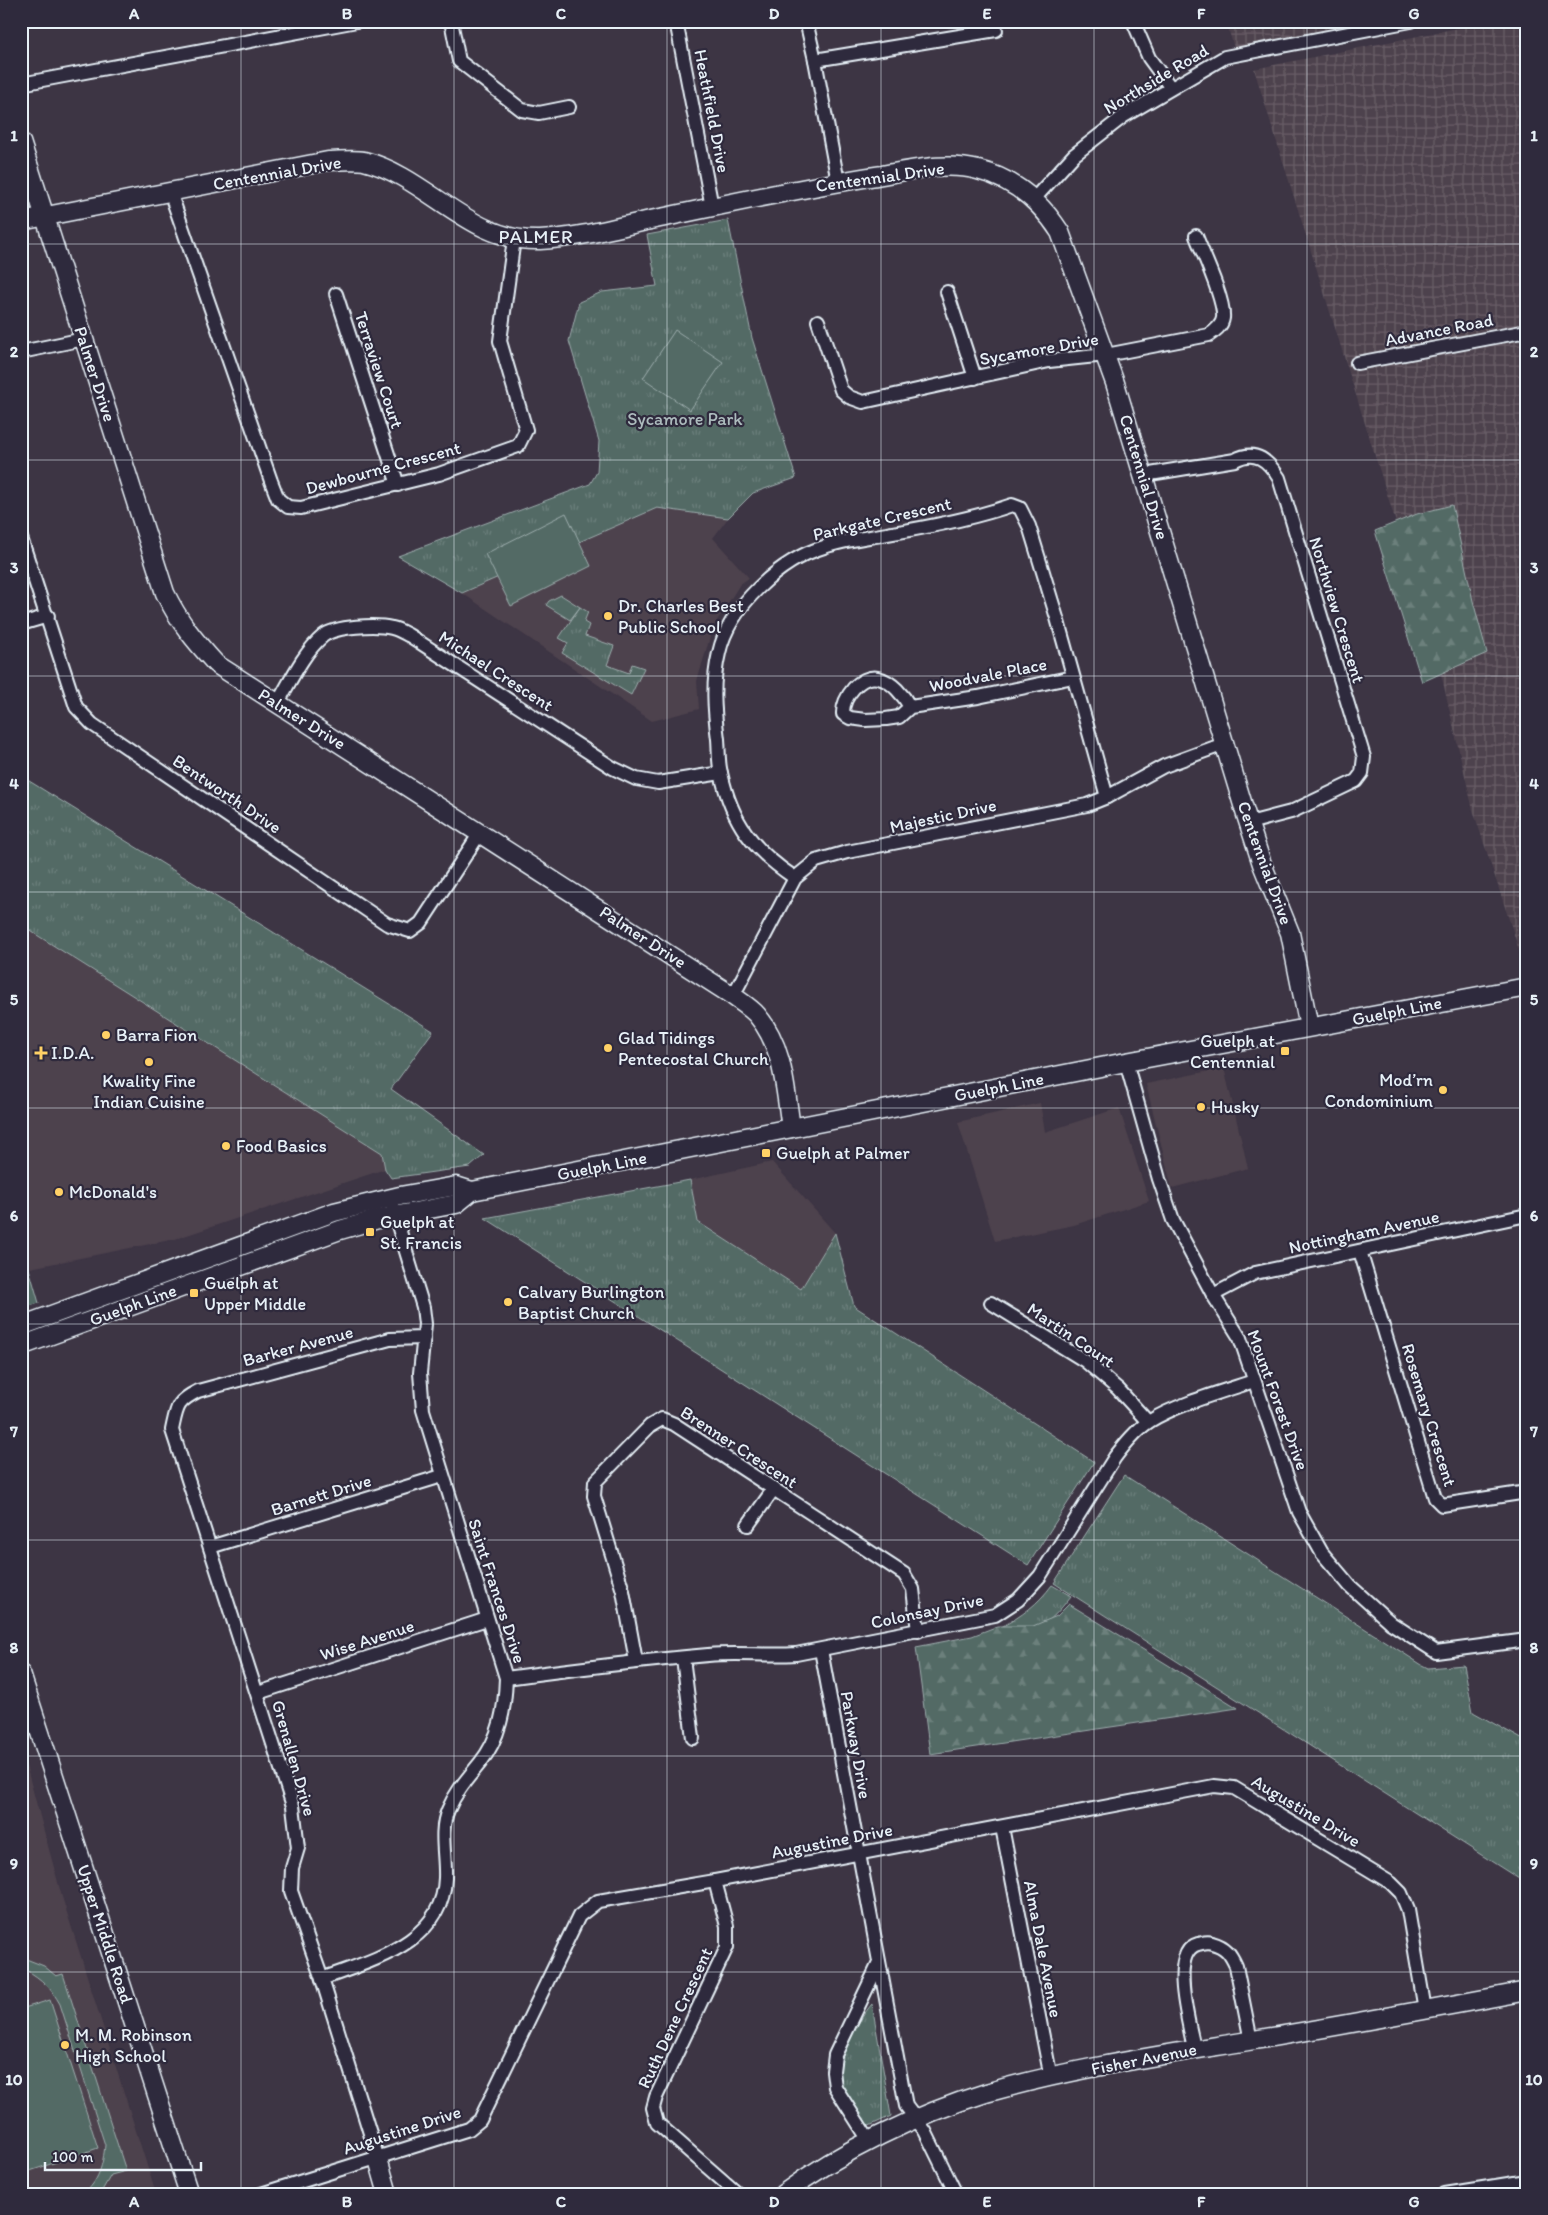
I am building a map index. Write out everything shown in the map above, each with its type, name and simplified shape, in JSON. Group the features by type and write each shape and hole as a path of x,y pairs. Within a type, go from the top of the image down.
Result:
{"street":[{"path":"21,84 357,21"},
{"path":"451,21 459,61 522,110 540,113 570,107"},
{"name":"Heathfield Drive","path":"676,21 712,207"},
{"path":"806,21 816,60 838,182"},
{"path":"1133,21 1149,58 1171,88"},
{"name":"Northside Road","path":"1034,199 1074,155 1124,116 1225,57 1411,21"},
{"path":"816,60 996,30"},
{"name":"Palmer Drive","path":"21,142 165,593 177,619 216,664 733,996 756,1014 773,1038 779,1052 791,1128"},
{"name":"Centennial Drive","path":"21,221 328,161 362,161 397,173 475,225 514,238 540,240 593,232 838,182 936,167 960,166 1000,176 1034,199 1049,214 1067,246 1106,355 1144,475 1224,744 1262,864 1290,933 1309,1027"},
{"name":"Dewbourne Crescent","path":"170,192 278,499 288,507 302,508 347,495 398,485 439,474 518,446 526,430 500,341 514,238"},
{"name":"Sycamore Drive","path":"818,321 841,390 849,398 863,402 1049,362 1106,355 1208,335 1218,329 1223,319 1222,304 1196,236"},
{"path":"947,292 975,378"},
{"name":"Terraview Court","path":"336,294 398,485"},
{"name":"Advance Road","path":"1357,363 1527,331"},
{"path":"21,352 84,339"},
{"name":"Northview Crescent","path":"1144,475 1235,460 1245,454 1260,458 1273,468 1279,478 1364,757 1362,773 1356,780 1291,812 1249,823"},
{"name":"Parkgate Crescent","path":"795,878 757,849 734,813 721,773 713,689 719,651 734,618 750,597 775,573 794,560 824,547 925,527 1012,505 1020,508 1029,526 1108,797"},
{"name":"Bentworth Drive","path":"21,538 48,616 76,707 92,724 388,924 410,931 421,923 480,833"},
{"path":"21,624 48,616"},
{"name":"Michael Crescent","path":"277,704 304,660 324,636 350,628 380,626 393,628 410,636 613,768 636,779 658,783 721,773"},
{"name":"Woodvale Place","path":"910,708 899,692 878,678 867,678 860,683 847,696 843,705 844,714 850,718 865,720 898,717 910,708 978,697 1073,676"},
{"name":"Majestic Drive","path":"733,996 795,878 816,861 847,852 1087,804 1108,797 1164,766 1224,744"},
{"name":"Guelph Line","path":"21,1346 340,1230 395,1216 456,1204 472,1191 1126,1062 1527,987"},
{"name":"Mount Forest Drive","path":"1126,1062 1159,1179 1173,1220 1240,1338 1254,1381 1264,1404 1299,1512 1322,1553 1350,1586 1391,1623 1436,1652 1527,1640"},
{"name":"Guelph Line","path":"21,1326 325,1215 391,1198 456,1186 472,1191"},
{"name":"Saint Frances Drive","path":"322,1978 392,1953 409,1942 426,1926 436,1912 445,1890 446,1863 443,1837 447,1812 458,1788 481,1762 497,1736 505,1706 506,1678 442,1476 420,1394 420,1373 426,1324 423,1307 391,1198"},
{"name":"Nottingham Avenue","path":"1214,1295 1255,1273 1527,1216"},
{"name":"Rosemary Crescent","path":"1360,1251 1435,1498 1442,1505 1527,1492"},
{"path":"191,1284 211,1256"},
{"name":"Martin Court","path":"991,1304 1085,1361 1118,1389 1148,1422"},
{"name":"Barker Avenue","path":"183,1398 198,1391 390,1339 424,1338"},
{"name":"Colonsay Drive","path":"506,1678 636,1661 709,1655 768,1656 821,1650 983,1619 995,1615 1018,1600 1040,1576 1115,1457 1129,1439 1148,1422 1165,1413 1254,1381"},
{"name":"Grenallen Drive","path":"183,1398 176,1410 172,1430 293,1806 298,1848 292,1868 291,1891 322,1978 378,2159"},
{"name":"Brenner Crescent","path":"636,1661 623,1592 594,1496 595,1482 650,1426 662,1419 674,1424 904,1574 913,1589 918,1631"},
{"name":"Barnett Drive","path":"210,1547 442,1476"},
{"path":"748,1525 773,1490"},
{"name":"Wise Avenue","path":"258,1693 487,1619"},
{"name":"Parkway Drive","path":"821,1650 906,2106 925,2131 956,2194"},
{"path":"683,1658 693,1738"},
{"name":"Upper Middle Road","path":"21,1674 189,2194"},
{"name":"Augustine Drive","path":"262,2194 469,2129 480,2120 579,1916 598,1901 715,1881 1214,1786 1234,1788 1391,1883 1401,1893 1408,1910 1425,2010"},
{"name":"Alma Dale Avenue","path":"1002,1827 1051,2078"},
{"name":"Ruth Dene Crescent","path":"715,1881 727,1926 728,1947 656,2097 653,2108 657,2123 738,2194"},
{"path":"1194,2048 1182,1977 1183,1959 1194,1945 1208,1942 1223,1946 1231,1954 1236,1966 1251,2041"},
{"path":"870,2142 835,2087 833,2071 835,2055 879,1963"},
{"name":"Fisher Avenue","path":"783,2194 870,2142 916,2119 985,2094 1194,2048 1251,2041 1527,1991"},
{"path":"378,2159 388,2194"},
{"path":"1444,2194 1522,2186"}],"shaded area":[{"path":"1226,21 1372,21 1235,51"},
{"path":"1493,21 1527,21 1527,965 1524,965 1473,810 1434,644 1254,69"},
{"name":"Dr. Charles Best Public School","path":"657,508 728,518 713,538 749,578 740,584 713,627 697,681 699,709 652,721 462,593"},
{"path":"21,925 382,1153 385,1169 175,1239 30,1268 21,1241"},
{"path":"1224,1068 1248,1168 1172,1188 1146,1084"},
{"path":"1040,1103 1045,1132 1119,1108 1149,1201 1074,1225 995,1241 958,1122"},
{"path":"772,1162 835,1233 801,1290 698,1221 690,1180"},
{"name":"M. M. Robinson High School","path":"21,1747 62,1897 156,2194 21,2194"}],"green space":[{"name":"Sycamore Park","path":"728,220 752,338 796,478 753,493 728,518 657,508 462,593 398,556 590,484 597,472 599,441 569,341 579,302 602,292 657,286 647,235"},
{"path":"675,330 723,362 690,410 643,378"},
{"path":"1452,505 1473,601 1487,653 1422,682 1375,531 1417,514"},
{"path":"566,513 591,566 511,606 485,554"},
{"path":"561,595 580,607 570,620 546,605 549,601"},
{"path":"580,607 588,612 584,622 589,625 585,636 614,646 607,665 629,673 632,664 644,668 631,695 562,653 568,643 559,638"},
{"path":"21,776 433,1031 391,1089 484,1155 470,1167 391,1178 385,1169 382,1153 21,925"},
{"path":"690,1180 698,1222 801,1289 835,1233 854,1306 1094,1462 1028,1565 485,1218"},
{"path":"21,1241 39,1303 21,1309"},
{"path":"1124,1475 1422,1665 1428,1668 1464,1665 1473,1712 1527,1742 1527,1884 1054,1583"},
{"path":"1052,1585 1071,1596 1048,1621 1034,1626 1001,1627 1029,1609"},
{"path":"1069,1604 1238,1708 930,1754 916,1647 972,1636 998,1626 1033,1626 1057,1616"},
{"path":"21,1957 44,1966 56,1976 63,1974 126,2171 111,2175 100,2194 83,2194 93,2184 99,2172 105,2145 60,2004 41,1980 26,1970 21,1972"},
{"path":"50,2000 98,2148 21,2174 21,2009"},
{"path":"872,2004 891,2116 867,2127 843,2092 838,2081 838,2073 849,2041"}],"place":[{"name":"Dr. Charles Best Public School","path":"608,616"},
{"name":"Barra Fion","path":"106,1035"},
{"name":"Glad Tidings Pentecostal Church","path":"608,1048"},
{"name":"Guelph at Centennial","path":"1285,1051"},
{"name":"I.D.A.","path":"41,1053"},
{"name":"Kwality Fine Indian Cuisine","path":"149,1062"},
{"name":"Mod’rn Condominium","path":"1443,1090"},
{"name":"Husky","path":"1201,1107"},
{"name":"Food Basics","path":"226,1146"},
{"name":"Guelph at Palmer","path":"766,1153"},
{"name":"McDonald's","path":"59,1192"},
{"name":"Guelph at St. Francis","path":"370,1232"},
{"name":"Guelph at Upper Middle","path":"194,1293"},
{"name":"Calvary Burlington Baptist Church","path":"508,1302"},
{"name":"M. M. Robinson High School","path":"65,2045"}],"district":[{"name":"PALMER","path":"536,236"}]}
